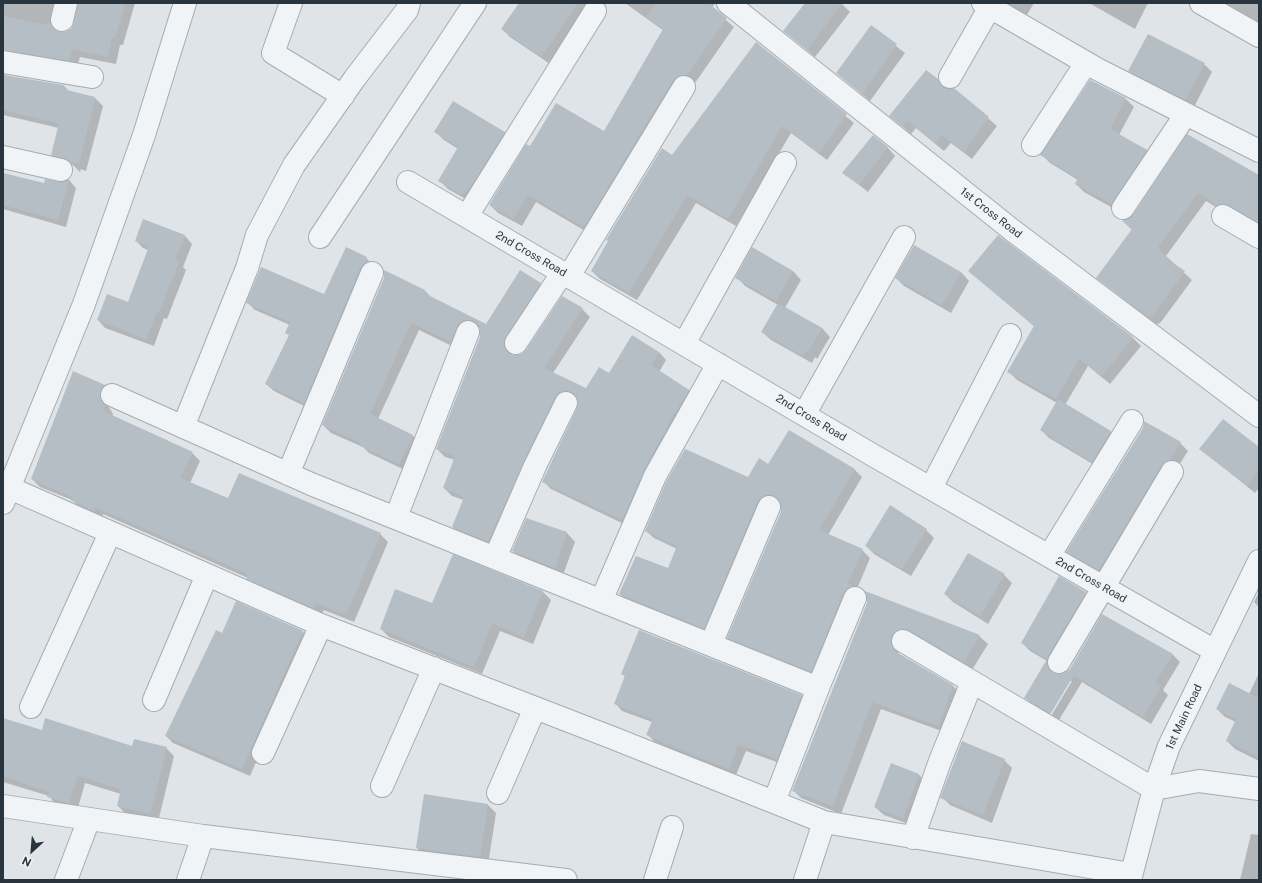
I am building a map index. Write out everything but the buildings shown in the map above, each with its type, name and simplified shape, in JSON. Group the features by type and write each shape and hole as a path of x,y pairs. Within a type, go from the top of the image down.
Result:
{"street":[{"path":"185,3 144,135 84,304 5,492 110,533 321,625 824,822 1130,877"},
{"path":"291,3 273,53 343,96"},
{"path":"183,426 247,268 257,235 294,165 407,10 410,3"},
{"path":"320,237 476,3"},
{"name":"1st Cross Road","path":"728,3 1012,230 1259,416"},
{"path":"1201,3 1259,36"},
{"path":"950,77 987,5 1086,63 1259,151"},
{"path":"467,216 595,12"},
{"path":"3,62 92,77"},
{"path":"1033,145 1086,63"},
{"path":"516,343 566,274 684,87"},
{"path":"1122,208 1186,114"},
{"path":"3,157 61,170"},
{"path":"684,344 785,163"},
{"name":"2nd Cross Road","path":"408,182 931,488 1215,651"},
{"path":"1223,216 1259,237"},
{"path":"805,413 904,237"},
{"path":"288,474 372,274"},
{"path":"396,517 468,332"},
{"path":"931,488 1010,335"},
{"path":"601,601 655,476 718,364"},
{"path":"112,395 288,474 818,688"},
{"path":"495,558 535,466 566,403"},
{"path":"1049,556 1132,421"},
{"path":"1059,662 1172,472"},
{"path":"711,644 769,507"},
{"path":"31,707 110,533"},
{"name":"1st Main Road","path":"1130,877 1154,789 1169,746 1259,561"},
{"path":"154,700 207,574"},
{"path":"774,802 855,598"},
{"path":"263,753 321,625"},
{"path":"903,641 1154,789 1199,781 1259,789"},
{"path":"382,786 434,668"},
{"path":"913,838 940,760 972,682"},
{"path":"498,793 535,708"},
{"path":"3,806 203,836 566,880"},
{"path":"66,880 89,819"},
{"path":"805,880 824,822"},
{"path":"655,880 672,827"},
{"path":"188,880 203,836"}]}
